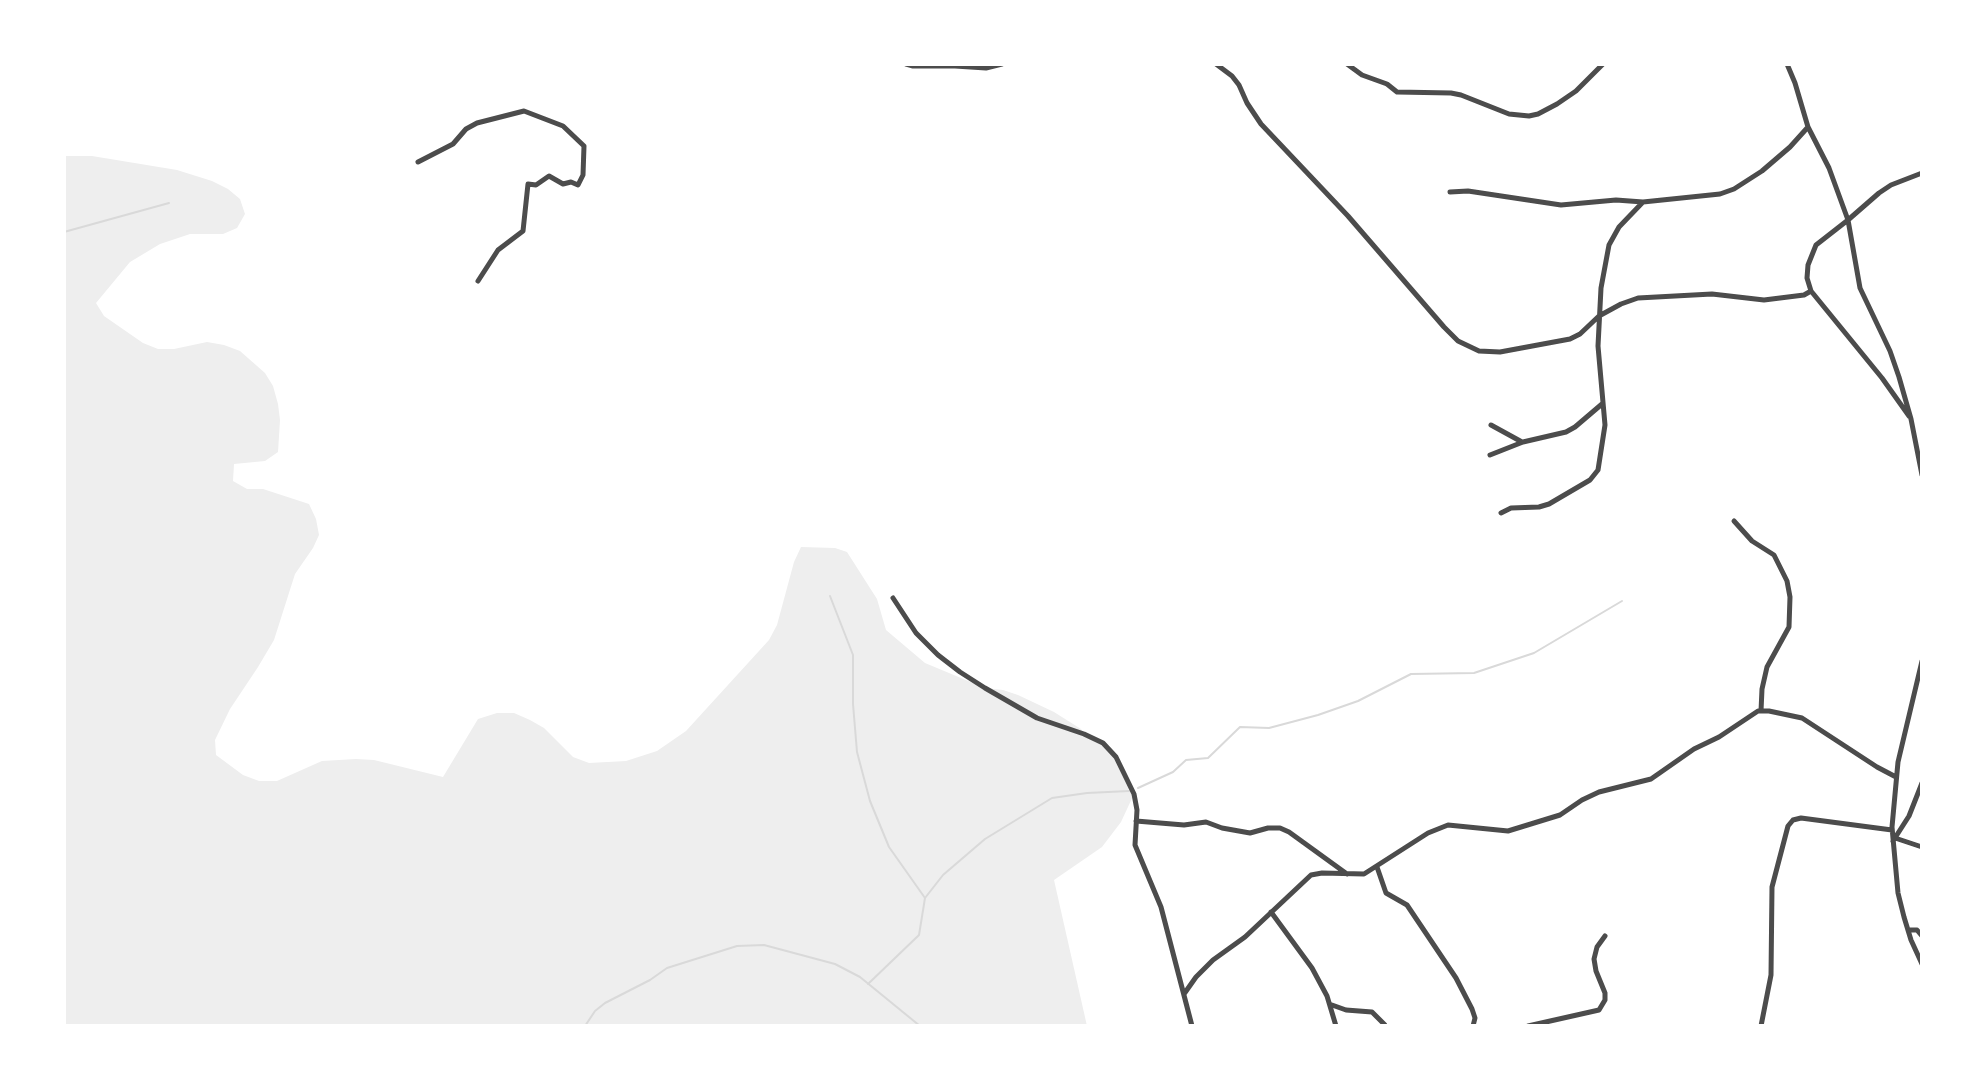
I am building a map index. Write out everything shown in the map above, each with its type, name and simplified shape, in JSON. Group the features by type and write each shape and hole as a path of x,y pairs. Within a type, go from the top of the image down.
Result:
{"street":[{"path":"906,64 986,68 1002,64"},
{"path":"1216,64 1239,85 1261,124 1348,216 1444,327 1458,341 1479,351 1520,349 1570,339 1599,316 1621,304 1646,297 1712,294 1764,300 1790,298 1811,291"},
{"path":"1347,64 1397,92 1461,95 1501,111 1529,116 1557,104 1576,91 1603,64"},
{"path":"1787,64 1808,127 1829,168 1848,220 1860,288 1890,351 1911,419 1922,475"},
{"path":"418,162 453,144 466,129 477,123 524,111 563,126 584,146 583,175 578,185 571,182 563,184 549,176 536,185 528,184 523,231 498,250 478,281"},
{"path":"1450,192 1468,191 1561,205 1616,200 1643,202 1720,194 1762,171 1808,127"},
{"path":"1911,419 1811,291 1807,278 1808,265 1816,245 1891,185 1922,173"},
{"path":"1501,513 1511,508 1549,504 1590,480 1598,470 1605,425 1599,360 1601,288 1609,245 1619,227 1643,202"},
{"path":"1490,455 1523,442 1571,430 1603,403"},
{"path":"1491,425 1523,442"},
{"path":"1734,521 1752,541 1774,555 1787,581 1790,597 1789,627 1767,667 1761,711"},
{"path":"893,598 916,633 960,672 1037,718 1103,743 1116,757 1134,794 1137,810 1135,845 1161,907 1192,1026"},
{"path":"1922,661 1898,762 1892,830 1898,893 1922,964"},
{"path":"1184,994 1213,960 1245,937 1311,875 1364,874 1439,827 1458,825 1508,831 1560,815 1599,792 1651,779 1694,749 1761,711 1802,718 1896,777"},
{"path":"1894,840 1909,816 1922,783"},
{"path":"1761,1026 1772,960 1772,887 1788,826 1793,820 1801,818 1892,830"},
{"path":"1136,821 1184,825 1204,822 1250,833 1280,828 1348,874"},
{"path":"1894,840 1922,847"},
{"path":"1377,867 1386,893 1407,905 1456,978 1474,1013 1473,1026"},
{"path":"1271,912 1312,968 1331,1005 1336,1026"},
{"path":"1908,930 1917,930 1922,936"},
{"path":"1528,1026 1595,1012 1603,1006 1605,993 1594,959 1597,947 1605,936"},
{"path":"1331,1005 1372,1012 1385,1025"}],"shaded area":[{"path":"64,156 92,156 177,170 212,181 240,199 245,214 237,228 223,234 190,234 160,244 130,262 96,303 104,316 143,343 158,349 207,342 224,345 240,351 265,373 278,404 278,452 265,461 234,464 233,481 247,489 263,489 309,504 316,519 319,535 295,574 274,640 230,709 215,740 216,755 243,775 259,781 277,781 322,761 356,759 374,760 443,777 478,719 497,713 514,713 530,720 544,728 573,757 589,763 626,761 657,751 686,731 769,640 777,625 801,547 835,548 847,552 877,599 886,630 925,663 985,688 1018,695 1054,712 1084,734 1099,740 1116,757 1134,794 1121,822 1102,847 1054,880 1087,1026 64,1026"}],"waterway":[{"path":"64,232 169,203"},
{"path":"830,596 853,655 857,752 870,801 889,847 925,898"},
{"path":"1138,788 1173,772 1186,760 1208,758 1240,727 1269,728 1318,715 1358,701 1411,674 1474,673 1534,653 1622,601"},
{"path":"868,984 919,935 925,898 943,875 985,839 1052,798 1129,791"},
{"path":"585,1026 605,1003 667,968 737,946 764,945 835,964 860,977 920,1026"}]}
